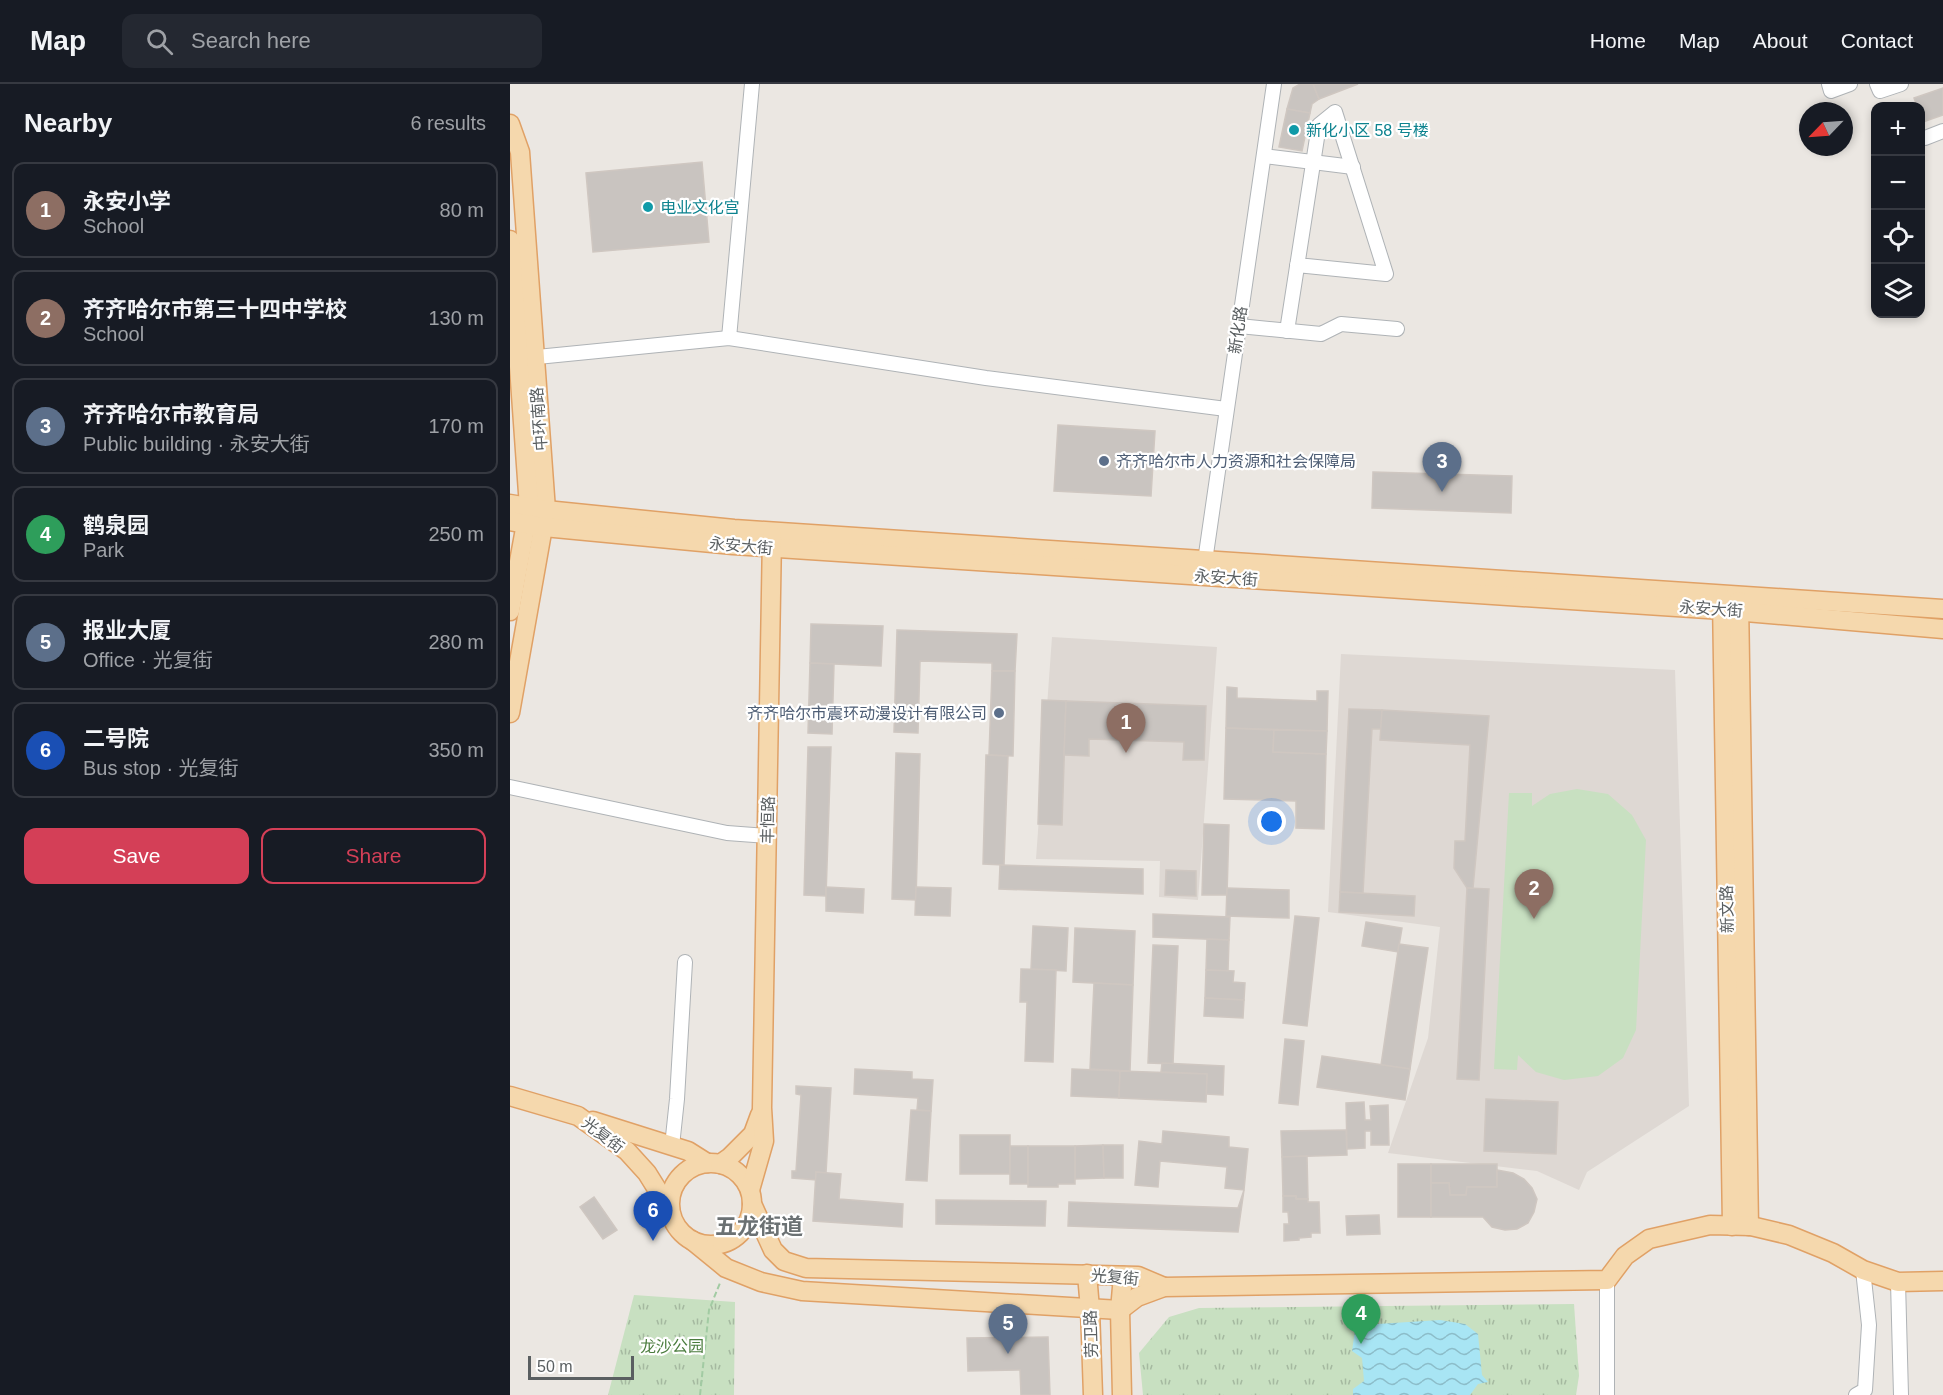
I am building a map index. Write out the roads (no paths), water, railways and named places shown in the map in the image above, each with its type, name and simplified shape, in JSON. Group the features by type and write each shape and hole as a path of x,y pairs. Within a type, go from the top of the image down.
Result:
{"main road":[{"name":"中环南路","path":"510,124 520,152 531,518 510,713"},
{"name":"中环南路","path":"510,240 513,312 527,358"},
{"name":"永安大街","path":"510,504 531,518 772,540 1731,602 1943,609"},
{"name":"中环南路","path":"510,611 531,518"},
{"name":"丰恒路","path":"751,1197 764,1141 762,1108 772,540"},
{"name":"永安大街","path":"1731,602 1943,629"},
{"name":"新文路","path":"1731,602 1740,1226"},
{"name":"光复街","path":"510,1096 578,1116 627,1151 647,1173 671,1211"},
{"path":"578,1116 688,1151 714,1163 733,1169 738,1173 751,1197 750,1217 743,1229 733,1238 714,1244 693,1241 683,1234 675,1223 670,1196 682,1174 694,1166 714,1163 740,1148 753,1134 762,1108"},
{"name":"光复街","path":"751,1197 773,1250 784,1261 806,1268 1138,1276 1164,1287"},
{"path":"1164,1287 1607,1280 1625,1256 1649,1239 1710,1225 1740,1226 1789,1235 1833,1253 1863,1270 1898,1282 1943,1281"},
{"name":"光复街","path":"693,1241 726,1268 761,1282 802,1291 1120,1310 1137,1298 1164,1287"},
{"name":"劳卫路","path":"1087,1274 1093,1395"},
{"name":"劳卫路","path":"1122,1395 1120,1310 1123,1276"}],"street":[{"path":"729,338 752,84"},
{"name":"新化路","path":"1204,567 1274,84"},
{"path":"1829,84 1831,91 1850,84"},
{"path":"1877,84 1880,91 1901,84"},
{"path":"1287,331 1297,266 1314,162 1319,125 1335,112 1386,274 1297,266"},
{"path":"1925,138 1943,131"},
{"path":"1264,156 1353,167"},
{"path":"1239,326 1321,334 1341,324 1397,329"},
{"path":"527,358 729,338 986,378 1226,409"},
{"path":"510,787 727,833 768,836"},
{"path":"672,1146 685,962"},
{"path":"1856,1395 1865,1390 1869,1325 1863,1270"},
{"path":"1607,1280 1607,1395"},
{"path":"1898,1282 1901,1395"}],"water":[{"path":"1440,1320 1465,1324 1478,1334 1482,1375 1488,1382 1478,1384 1470,1395 1353,1395 1353,1389 1364,1381 1362,1358 1352,1351 1355,1330 1362,1325"}],"place":[{"name":"新化小区 58 号楼","path":"1294,130"},
{"name":"电业文化宫","path":"648,207"},
{"name":"齐齐哈尔市人力资源和社会保障局","path":"1104,461"},
{"name":"齐齐哈尔市教育局","path":"1442,492"},
{"name":"齐齐哈尔市震环动漫设计有限公司","path":"999,713"},
{"name":"永安小学","path":"1126,753"},
{"name":"齐齐哈尔市第三十四中学校","path":"1534,919"},
{"name":"二号院","path":"653,1241"},
{"name":"鹤泉园","path":"1361,1344"},
{"name":"报业大厦","path":"1008,1354"}],"district":[{"name":"五龙街道","path":"759,1226"}],"park label":[{"name":"龙沙公园","path":"672,1346"}]}
